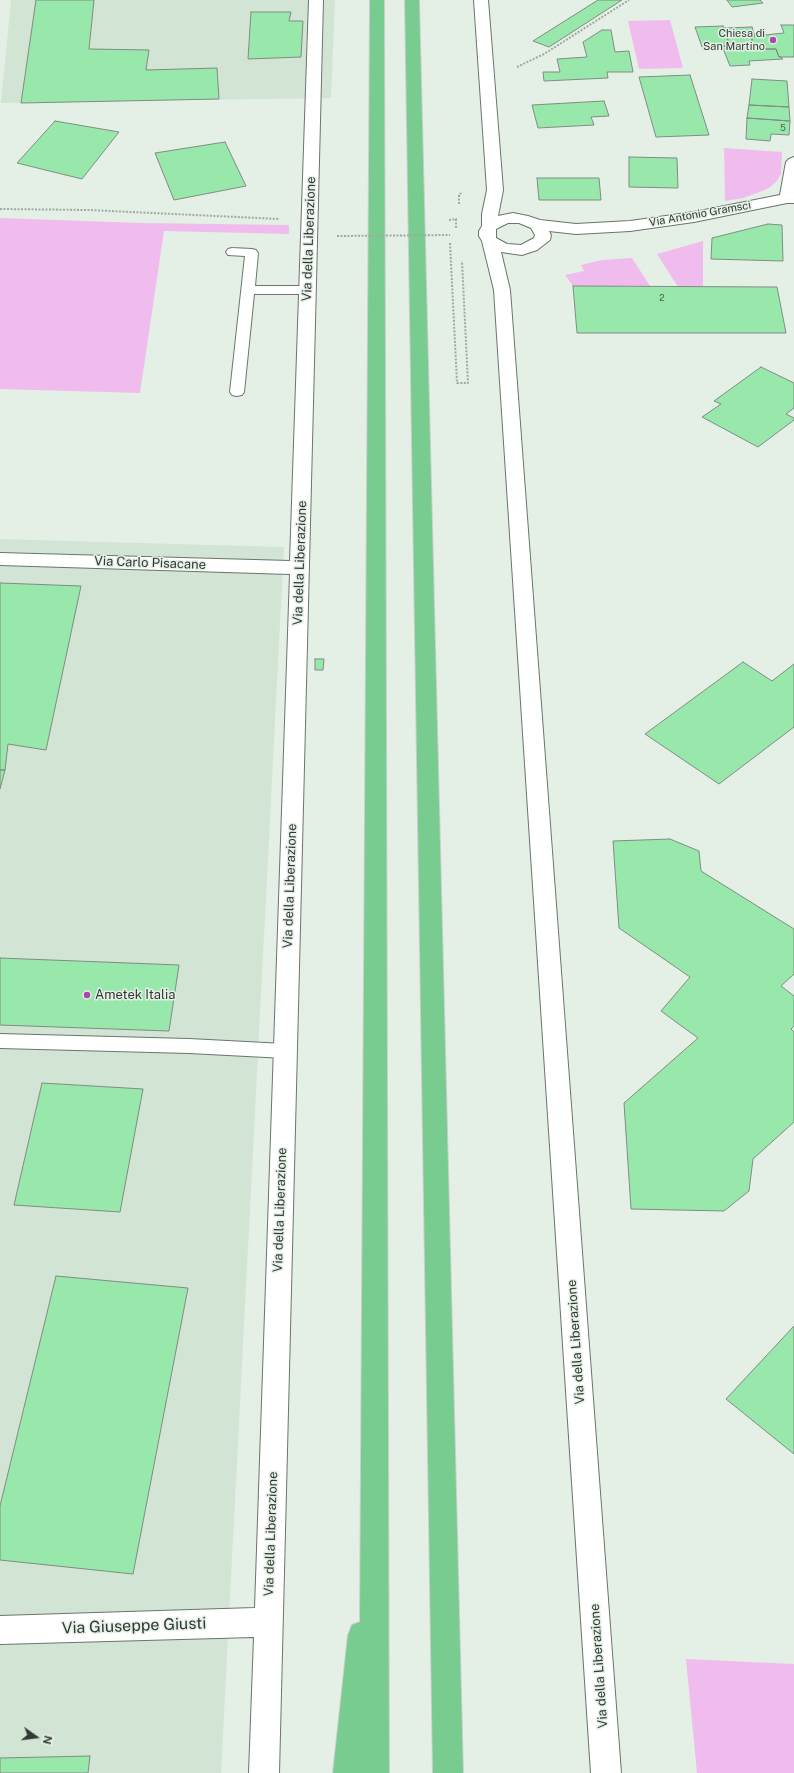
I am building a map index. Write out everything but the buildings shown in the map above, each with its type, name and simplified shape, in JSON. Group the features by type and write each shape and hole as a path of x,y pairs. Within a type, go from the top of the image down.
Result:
{"highway":[{"path":"374,1773 377,0"},
{"path":"412,0 448,1773"},
{"path":"348,1773 374,1505"}],"street":[{"name":"Via della Liberazione","path":"264,1773 316,0"},
{"name":"Via della Liberazione","path":"481,0 495,190 490,214 490,233 502,290 606,1773"},
{"name":"Via Antonio Gramsci","path":"537,237 558,234 576,229 673,221 790,198 794,162"},
{"name":"Via della Liberazione","path":"495,190 509,213 522,219 537,237 511,262 504,279 502,290"},
{"name":"Via della Liberazione","path":"490,233 504,219 522,219"},
{"path":"490,233 503,248 522,250 537,237"},
{"name":"Via Carlo Pisacane","path":"0,559 299,568"},
{"name":"Via Giuseppe Giusti","path":"0,1630 269,1622"}],"lane":[{"path":"232,252 252,253 236,392"},
{"path":"248,290 308,290"},
{"path":"0,1041 189,1046 285,1051"}],"path":[{"path":"487,81 544,54 629,0"},
{"path":"0,209 90,210 310,221"},
{"path":"449,224 449,219 456,219 456,228"},
{"path":"337,236 450,235 449,230"}],"shaded area":[{"path":"11,0 335,0 331,98 1,103"},
{"path":"670,20 683,68 639,69 628,21"},
{"path":"724,148 782,152 781,174 777,181 769,188 743,198 725,201"},
{"path":"0,218 142,223 289,225 289,234 164,231 140,393 0,389"},
{"path":"703,241 703,287 678,287 657,254"},
{"path":"632,258 650,286 573,286 565,275 584,271 581,265 602,260"},
{"path":"0,539 284,547 221,1773 0,1773"},
{"path":"686,1659 794,1664 794,1773 697,1773"}],"place":[{"name":"Chiesa di San Martino","path":"773,40"},
{"name":"Ametek Italia","path":"87,995"}]}
